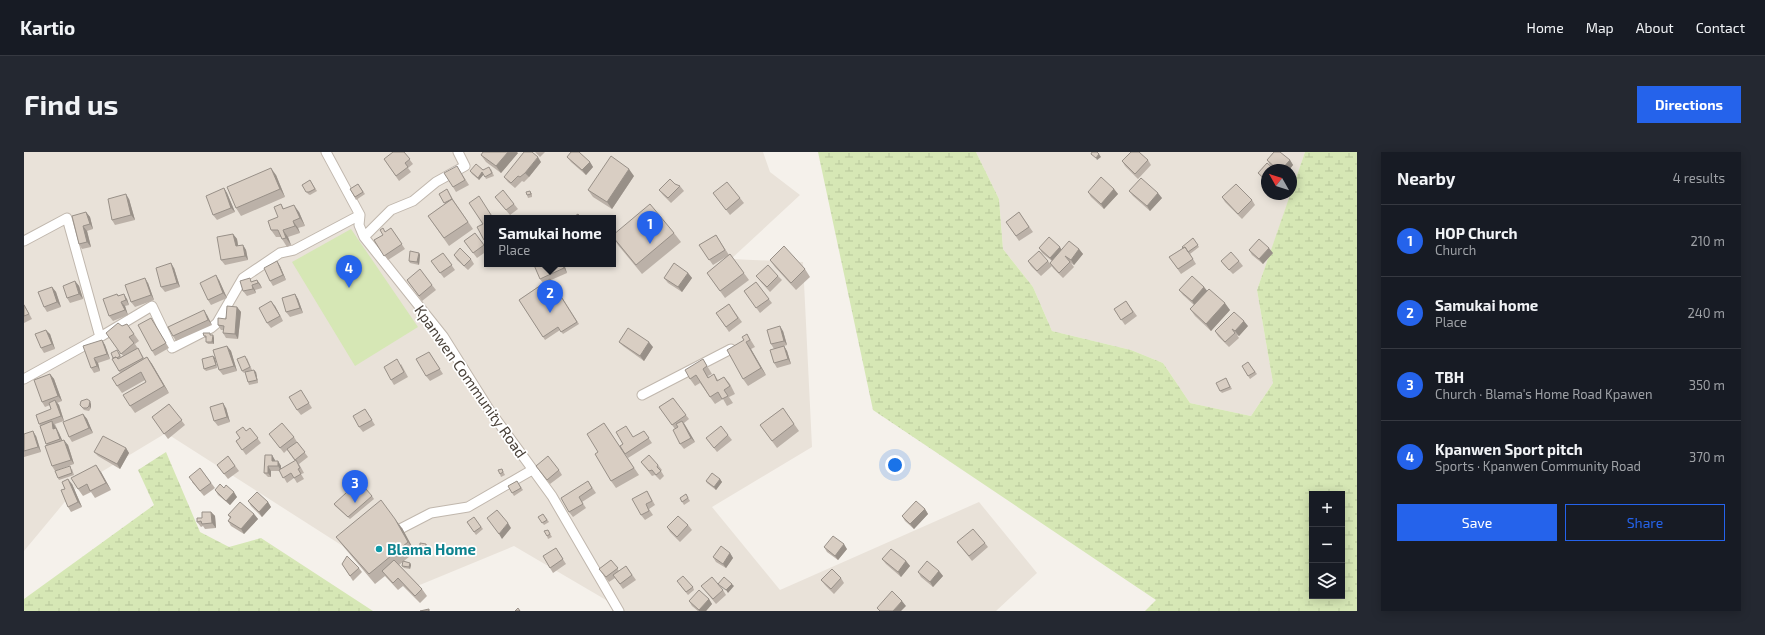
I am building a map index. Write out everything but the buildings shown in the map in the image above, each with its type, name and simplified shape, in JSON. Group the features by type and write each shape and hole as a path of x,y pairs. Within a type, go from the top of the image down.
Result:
{"street":[{"name":"Kpanwen Community Road","path":"326,152 360,215 359,225 364,237 443,336 490,411 552,496 619,611"},
{"path":"364,237 391,210 413,201 436,182 465,166 458,152"},
{"path":"24,379 152,306 172,348 211,328 216,323 244,278 280,253 294,250 360,215"},
{"path":"24,241 67,218 100,337"},
{"path":"642,395 731,348"},
{"path":"402,528 431,513 468,507 532,470"}],"shaded area":[{"path":"24,152 763,152 770,172 800,195 731,259 803,262 812,447 712,507 780,590 979,502 1037,573 996,611 614,611 618,607 514,546 410,589 166,433 78,486 24,551"},
{"path":"976,152 1305,152 1297,175 1297,164 1261,164 1261,200 1289,200 1257,290 1273,383 1251,416 1190,403 1163,363 1131,350 1052,331 1033,287 1003,249 999,199"}],"green space":[{"path":"818,152 976,152 999,199 1003,249 1033,287 1052,331 1131,350 1163,363 1190,403 1251,416 1273,383 1257,290 1288,200 1297,200 1297,175 1305,152 1357,152 1357,611 1145,611 1156,600 873,410"},
{"path":"351,229 418,327 355,366 292,262"},
{"path":"166,452 200,532 229,547 261,538 373,611 24,611 24,599 154,505 138,470"}],"place":[{"name":"HOP Church","path":"650,244"},
{"name":"Kpanwen Sport pitch","path":"349,288"},
{"name":"Samukai home","path":"550,313"},
{"name":"TBH","path":"355,503"},
{"name":"Blama Home","path":"379,549"}]}
